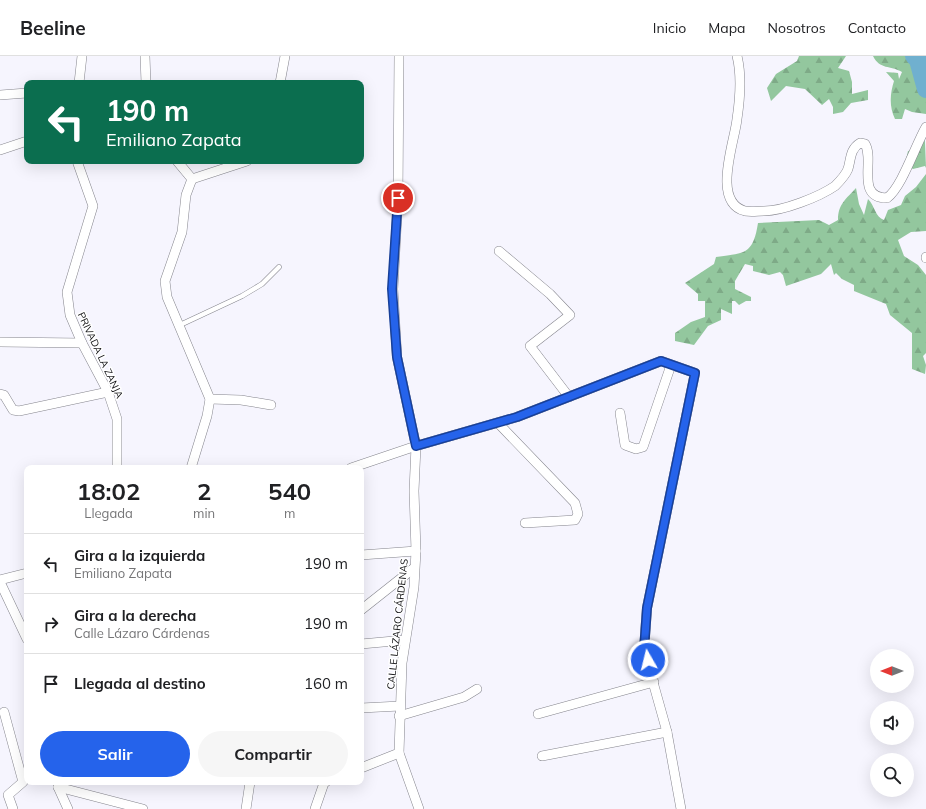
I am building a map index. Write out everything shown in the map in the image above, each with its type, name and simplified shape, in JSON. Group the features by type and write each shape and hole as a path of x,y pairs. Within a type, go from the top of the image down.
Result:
{"street":[{"path":"79,80 82,56"},
{"path":"145,56 146,80"},
{"path":"281,80 285,56"},
{"name":"CALLE LÁZARO CÁRDENAS","path":"399,56 398,198 392,289 397,357 416,446 414,492 416,551 414,587 405,640 399,716 399,753 419,809"},
{"path":"737,56 740,70 737,121 727,161 728,194 736,206 745,211 766,211 788,206 816,196 835,186 848,171 855,146 860,143 865,144 869,150 867,178 870,190 875,195 887,198 898,187 917,143 926,127"},
{"path":"0,95 24,93"},
{"path":"0,150 24,142"},
{"name":"PRIVADA LA ZANJA","path":"77,164 93,206 67,292 70,315 82,343 108,392 117,419 117,465"},
{"path":"180,164 192,179"},
{"path":"192,179 238,164"},
{"path":"191,465 207,416 210,399 196,370 180,325 167,297 165,281 180,238 186,195 192,179"},
{"path":"499,251 550,294 570,315 530,346 569,396"},
{"path":"0,342 82,343"},
{"path":"360,465 416,446 498,423 661,361 695,373 647,608 644,650 667,732 681,809"},
{"path":"620,413 625,445 636,450 643,447 671,365"},
{"path":"0,394 4,395 13,410 19,411 108,392"},
{"path":"210,399 241,400 271,405"},
{"path":"498,423 575,503 578,514 576,520 525,523"},
{"path":"364,555 416,551"},
{"path":"364,608 414,568"},
{"path":"24,575 0,581 24,633"},
{"path":"364,644 405,640"},
{"path":"538,714 654,682"},
{"path":"399,716 464,697 477,689"},
{"path":"364,708 400,706"},
{"path":"4,712 23,782 8,795 13,809"},
{"path":"542,756 667,732"},
{"path":"364,767 399,753"},
{"path":"59,785 68,809"},
{"path":"62,785 143,809"},
{"path":"246,809 250,785"},
{"path":"315,809 323,785"}],"lane":[{"path":"180,325 242,296 262,284 279,267"}],"green space":[{"path":"799,56 846,56 838,68 849,71 852,82 852,94 868,90 868,100 851,103 843,112 833,114 833,107 829,99 822,105 805,89 786,86 771,101 767,88 776,74 797,61"},
{"path":"873,56 926,56 926,114 912,112 905,109 902,119 895,119 891,100 894,81 886,72 898,73 899,79 902,72 882,65"},
{"path":"925,141 926,168 925,166 913,169 905,164 908,151 913,150 914,144"},
{"path":"926,174 926,231 911,232 898,240 904,256 918,265 926,275 926,353 923,356 926,365 925,374 912,369 912,333 890,315 886,304 854,291 854,285 842,279 836,273 834,275 831,264 821,274 786,286 783,275 780,272 769,275 753,271 753,266 745,264 735,281 735,289 751,297 751,301 746,301 739,305 735,301 732,301 732,314 721,309 721,320 708,326 694,345 675,341 675,333 691,322 705,317 705,301 698,301 698,294 685,283 714,264 716,257 741,253 746,250 754,241 758,223 819,220 829,225 838,220 838,214 841,206 856,188 859,204 864,215 868,199 877,214 884,220 888,210 901,205 905,196 916,187"}],"waterway":[{"path":"914,56 918,60 926,89"}],"route":[{"path":"398,198 392,289 397,357 416,446 517,417 661,361 695,373 681,434 647,608 644,650 648,660"}]}
